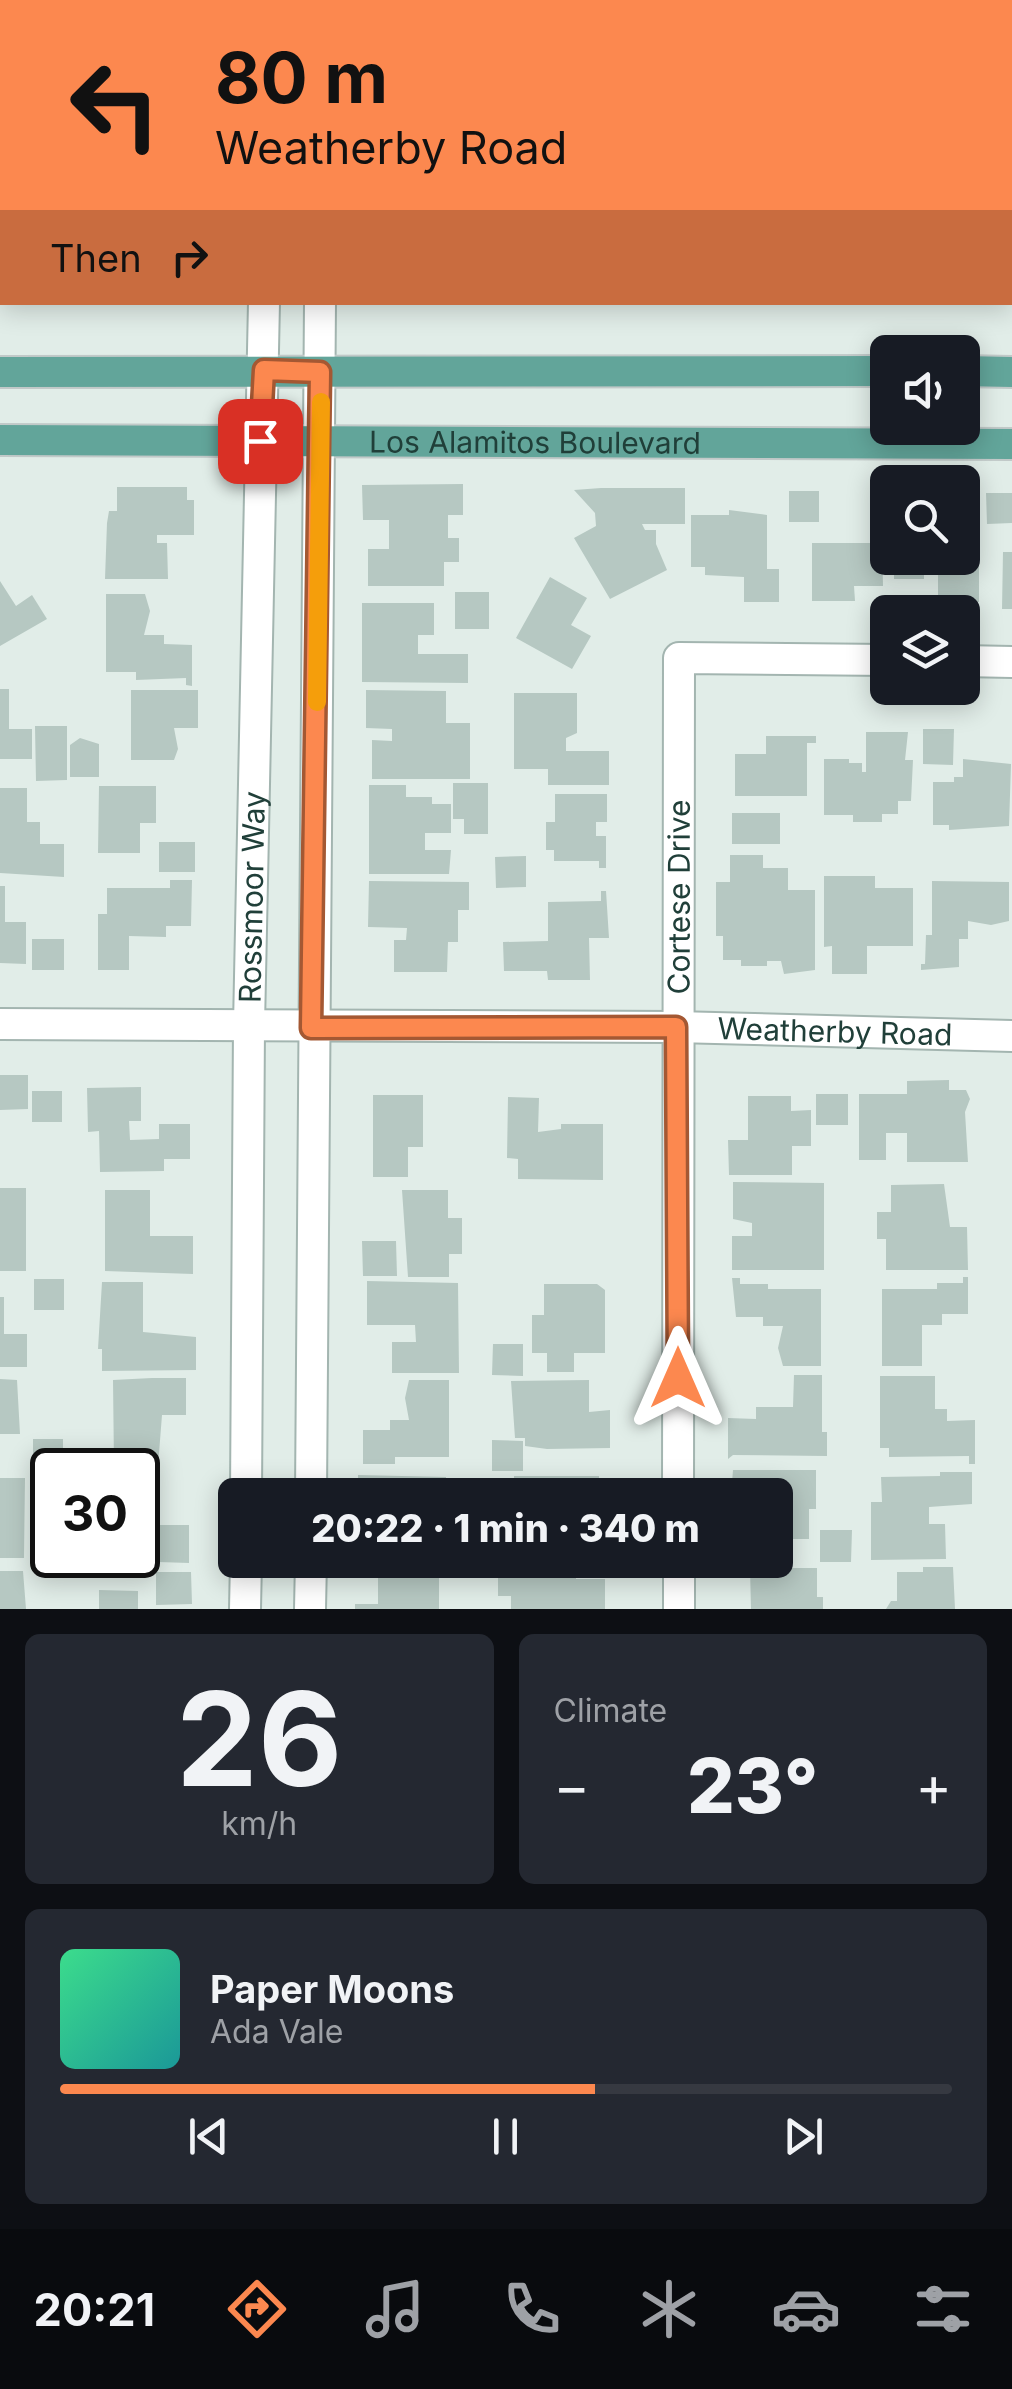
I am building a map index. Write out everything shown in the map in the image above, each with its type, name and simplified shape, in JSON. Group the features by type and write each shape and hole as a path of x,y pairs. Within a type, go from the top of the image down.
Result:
{"main road":[{"path":"0,372 870,371"},
{"path":"980,372 1012,372"},
{"name":"Los Alamitos Boulevard","path":"0,440 1012,444"}],"street":[{"name":"Rossmoor Way","path":"246,1478 249,1026 264,305"},
{"name":"Rossmoor Way","path":"311,1478 311,1028 322,443 320,305"},
{"name":"Cortese Drive","path":"678,1478 676,1027 680,658 870,660"},
{"path":"980,661 1012,662"},
{"name":"Weatherby Road","path":"0,1024 676,1027 1012,1036"},
{"path":"245,1609 246,1578"},
{"path":"310,1609 311,1578"},
{"path":"679,1578 679,1609"}],"building":[{"path":"463,484 463,515 448,515 448,538 459,538 459,562 444,562 444,586 368,586 368,549 389,549 389,520 363,520 362,485"},
{"path":"117,487 187,487 187,500 194,500 194,535 157,535 157,543 167,543 168,579 105,579 107,523 109,511 117,511"},
{"path":"685,488 685,524 642,524 645,530 656,530 656,544 667,570 610,599 574,538 596,526 595,513 574,490"},
{"path":"789,491 819,491 819,522 789,522"},
{"path":"986,493 1012,493 1012,523 987,524"},
{"path":"729,510 767,515 767,569 779,569 779,602 744,602 744,577 705,575 705,567 691,567 691,515 729,515"},
{"path":"812,543 870,543 870,575 883,575 883,586 854,586 855,601 812,601"},
{"path":"1003,552 1012,552 1012,609 1002,609"},
{"path":"894,575 924,575 924,579 894,579"},
{"path":"938,575 979,575 979,595 938,595"},
{"path":"550,577 587,598 571,625 591,636 572,669 516,638"},
{"path":"0,581 16,606 32,595 47,619 0,646"},
{"path":"455,592 489,592 489,629 455,629"},
{"path":"106,594 145,594 150,611 144,635 164,635 164,644 192,645 192,686 186,685 186,678 136,680 136,672 106,672"},
{"path":"362,603 434,603 434,635 418,635 418,654 468,654 468,683 362,682"},
{"path":"0,689 9,689 9,729 32,729 32,759 0,759"},
{"path":"131,690 198,690 198,728 174,728 178,749 174,760 131,760"},
{"path":"366,690 446,691 446,723 470,723 470,779 372,779 372,740 392,741 392,729 366,728"},
{"path":"514,693 577,693 577,733 566,738 566,751 609,751 609,785 548,785 548,769 514,769"},
{"path":"35,726 67,726 67,780 36,781"},
{"path":"923,729 954,729 953,765 923,764"},
{"path":"866,732 908,732 905,760 913,760 911,801 898,801 898,814 882,814 882,822 853,822 853,815 824,815 824,759 862,763 862,772 866,772"},
{"path":"766,736 816,736 816,743 807,743 807,796 735,796 735,754 766,754"},
{"path":"80,738 99,744 99,777 70,777 70,745"},
{"path":"963,759 1011,764 1009,826 949,830 949,825 933,825 933,782 954,782 954,777 963,777"},
{"path":"453,783 488,783 488,834 464,834 464,819 453,819"},
{"path":"369,785 406,785 406,797 432,797 432,804 451,804 451,833 425,833 425,850 451,850 449,874 369,874"},
{"path":"99,786 156,786 156,823 140,823 140,853 98,853"},
{"path":"0,788 27,788 27,822 40,822 40,844 64,844 64,877 0,873"},
{"path":"555,794 607,794 607,822 596,822 596,836 606,836 606,868 599,868 599,861 554,861 554,850 546,850 546,822 555,822"},
{"path":"732,813 780,813 780,844 732,844"},
{"path":"159,842 195,842 195,872 159,872"},
{"path":"730,855 763,855 763,868 788,868 788,890 815,890 815,970 784,974 781,961 767,961 767,966 741,966 741,960 723,960 723,936 716,936 716,882 730,882"},
{"path":"526,856 526,887 496,888 495,857"},
{"path":"824,876 875,876 875,888 913,888 913,946 867,946 867,974 832,974 832,946 824,947"},
{"path":"170,880 192,880 191,926 166,926 166,937 129,936 129,970 98,970 98,914 107,914 107,888 170,888"},
{"path":"369,881 469,882 469,910 458,910 458,942 448,942 447,972 394,972 394,940 406,940 407,928 368,927"},
{"path":"932,881 1009,882 1009,921 991,925 968,921 968,939 959,939 959,967 921,970 921,964 925,964 926,935 932,935"},
{"path":"0,886 5,886 5,922 26,922 26,964 0,963"},
{"path":"601,891 606,891 609,938 589,938 590,980 548,980 547,971 504,971 503,942 548,941 548,902 601,901"},
{"path":"32,939 64,939 64,970 32,970"},
{"path":"0,1075 28,1075 28,1109 0,1110"},
{"path":"949,1080 949,1090 966,1090 970,1099 965,1112 968,1162 907,1162 907,1133 886,1133 886,1160 859,1160 859,1094 907,1094 907,1081"},
{"path":"141,1087 141,1121 129,1121 130,1140 159,1139 159,1124 190,1124 190,1159 164,1159 164,1171 100,1172 99,1131 88,1132 87,1088"},
{"path":"32,1091 62,1091 62,1122 32,1122"},
{"path":"816,1094 848,1094 848,1125 816,1125"},
{"path":"373,1095 423,1095 423,1147 408,1147 408,1177 373,1177"},
{"path":"748,1096 791,1096 791,1111 811,1110 811,1146 792,1146 792,1175 729,1175 728,1140 748,1140"},
{"path":"508,1097 539,1098 538,1132 561,1129 561,1124 603,1124 603,1180 518,1179 518,1159 507,1158"},
{"path":"733,1182 824,1183 824,1270 732,1270 732,1236 752,1236 752,1223 733,1219"},
{"path":"944,1184 950,1227 967,1227 968,1270 886,1270 886,1239 877,1239 877,1212 891,1212 891,1185"},
{"path":"0,1188 26,1188 26,1271 0,1271"},
{"path":"105,1190 150,1190 150,1236 193,1236 193,1274 105,1271"},
{"path":"402,1190 448,1190 448,1218 462,1218 462,1254 449,1254 449,1277 408,1277"},
{"path":"362,1241 396,1241 397,1276 363,1276"},
{"path":"963,1277 968,1277 968,1314 942,1314 942,1325 922,1325 922,1366 882,1366 882,1289 937,1289 937,1283 963,1283"},
{"path":"732,1278 740,1278 740,1284 768,1284 768,1289 821,1289 821,1366 783,1366 778,1348 783,1326 763,1326 763,1317 736,1317"},
{"path":"34,1279 64,1279 64,1310 34,1310"},
{"path":"367,1281 458,1283 459,1373 392,1373 392,1342 416,1342 415,1325 367,1325"},
{"path":"102,1282 143,1282 143,1332 196,1337 196,1370 102,1371 102,1349 98,1349"},
{"path":"544,1284 597,1284 605,1290 605,1353 574,1353 574,1372 547,1372 547,1353 532,1353 532,1315 544,1315"},
{"path":"0,1297 4,1297 4,1334 27,1334 27,1367 0,1367"},
{"path":"493,1344 523,1344 523,1376 492,1375"},
{"path":"794,1375 822,1375 822,1432 827,1432 827,1456 733,1455 728,1459 728,1418 756,1419 756,1407 793,1407"},
{"path":"880,1376 935,1376 935,1409 947,1409 947,1421 975,1420 975,1464 969,1464 969,1456 889,1457 889,1448 880,1448"},
{"path":"186,1378 186,1415 162,1415 159,1448 114,1448 113,1380"},
{"path":"0,1379 17,1380 20,1434 0,1434"},
{"path":"409,1380 449,1380 449,1457 395,1457 395,1464 363,1464 363,1430 390,1430 390,1420 409,1420 405,1398"},
{"path":"589,1380 589,1412 610,1410 610,1448 547,1449 525,1446 525,1438 515,1438 511,1381"},
{"path":"33,1439 63,1439 63,1448 33,1448"},
{"path":"492,1440 523,1441 523,1471 492,1471"},
{"path":"733,1470 816,1470 816,1509 809,1509 809,1539 793,1539 793,1478 732,1478"},
{"path":"940,1472 972,1472 972,1504 929,1507 929,1524 945,1524 946,1559 871,1560 871,1502 882,1502 881,1477 940,1476"},
{"path":"358,1475 446,1477 446,1478"},
{"path":"514,1476 599,1476 599,1478"},
{"path":"0,1478 25,1478 24,1558 0,1558"},
{"path":"160,1525 189,1525 189,1563 160,1562"},
{"path":"820,1530 852,1530 851,1562 820,1562"},
{"path":"923,1567 953,1567 955,1609 886,1609 891,1601 897,1601 897,1572 923,1572"},
{"path":"793,1568 817,1568 817,1597 823,1597 823,1609 751,1609 750,1578 793,1578"},
{"path":"0,1571 23,1571 26,1609 0,1609"},
{"path":"160,1572 191,1572 192,1604 156,1605 156,1578 160,1578"},
{"path":"378,1578 439,1578 439,1609 355,1609 355,1604 378,1604"},
{"path":"498,1578 605,1579 605,1609 511,1609 511,1596 498,1596"},
{"path":"99,1590 138,1591 138,1609 99,1609"}],"slow traffic":[{"path":"317,702 321,402"}],"route":[{"path":"260,441 264,370 320,372 311,1028 676,1027 678,1378"}]}
